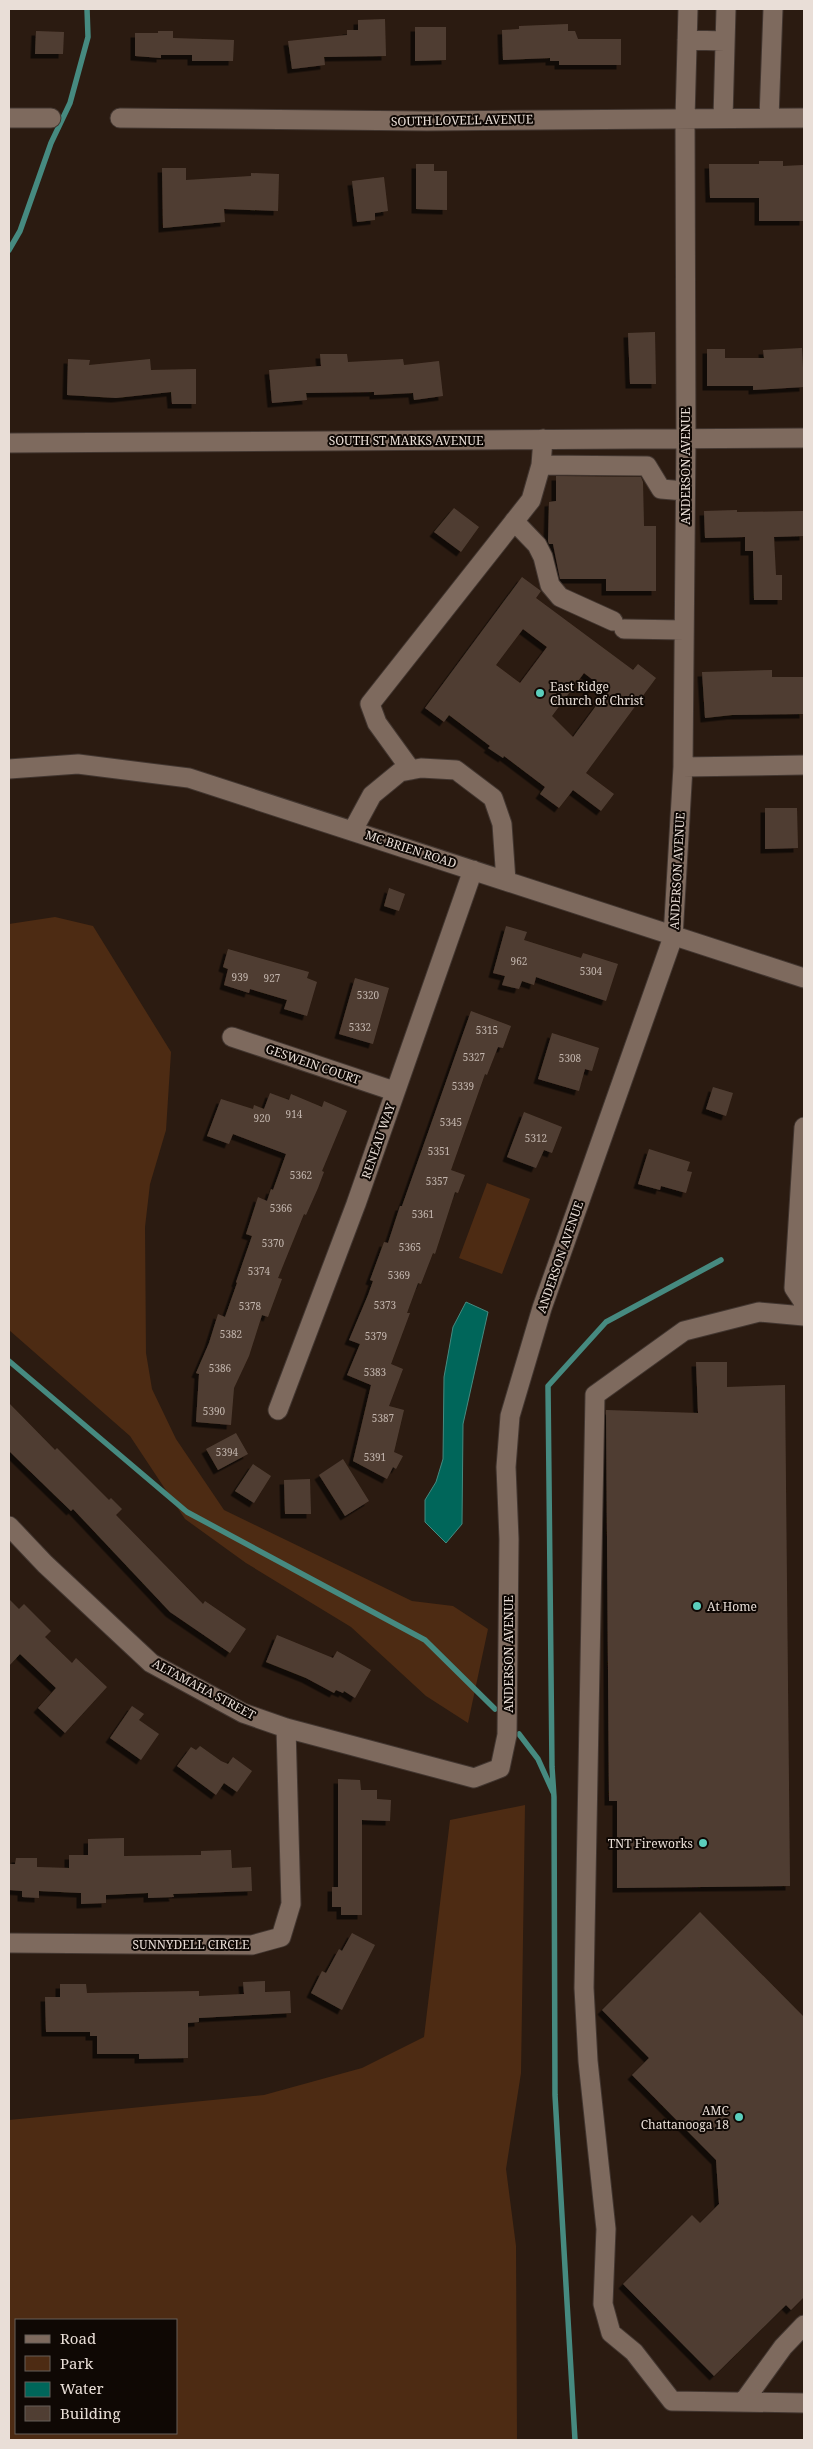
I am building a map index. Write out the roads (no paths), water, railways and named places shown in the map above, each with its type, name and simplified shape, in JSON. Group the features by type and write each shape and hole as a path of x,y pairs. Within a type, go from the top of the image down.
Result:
{"street":[{"name":"ANDERSON AVENUE","path":"474,1778 500,1768 507,1735 509,1540 506,1467 510,1416 542,1308 673,938 682,766 686,438 685,118 688,9"},
{"path":"723,118 726,9"},
{"path":"770,118 773,9"},
{"path":"687,40 725,41"},
{"path":"9,118 51,118"},
{"name":"SOUTH LOVELL AVENUE","path":"120,118 427,121 804,118"},
{"name":"SOUTH ST MARKS AVENUE","path":"9,443 804,438"},
{"path":"411,770 378,723 370,704 531,500 541,465 543,439"},
{"path":"541,465 647,466 662,489 685,491"},
{"path":"514,521 537,545 543,557 550,586 560,597 618,625 684,630"},
{"name":"MC BRIEN ROAD","path":"9,769 78,764 189,778 353,830 673,938 804,978"},
{"path":"682,766 804,765"},
{"path":"353,830 372,795 400,772 411,770 456,770 493,798 502,824 506,881"},
{"name":"RENEAU WAY","path":"278,1410 356,1204 473,870"},
{"name":"GESWEIN COURT","path":"232,1037 394,1091"},
{"path":"804,1135 799,1288 804,1303"},
{"path":"804,1316 759,1312 684,1331 595,1394 584,1988 588,2061 606,2229 603,2304 611,2333 634,2352 672,2401 804,2403"},
{"name":"ALTAMAHA STREET","path":"9,1526 45,1564 151,1663 243,1713 286,1728 474,1778"},
{"name":"SUNNYDELL CIRCLE","path":"9,1943 252,1945 281,1937 292,1904 286,1728"},
{"path":"744,2401 783,2347 804,2326"},
{"path":"783,2347 804,2348"}],"water":[{"path":"466,1302 488,1312 463,1424 462,1524 446,1543 425,1522 425,1500 436,1482 443,1459 444,1377 453,1327"}],"waterway":[{"path":"9,250 20,231 51,143 70,103 88,37 87,9"},
{"path":"575,2440 555,2095 554,1797 552,1767 548,1386 606,1322 721,1260"},
{"path":"9,1361 187,1512 425,1640 495,1709"},
{"path":"519,1734 538,1759 553,1792"}],"place":[{"name":"East Ridge Church of Christ","path":"540,693"},
{"name":"At Home","path":"697,1606"},
{"name":"TNT Fireworks","path":"703,1843"},
{"name":"AMC Chattanooga 18","path":"739,2117"}]}
